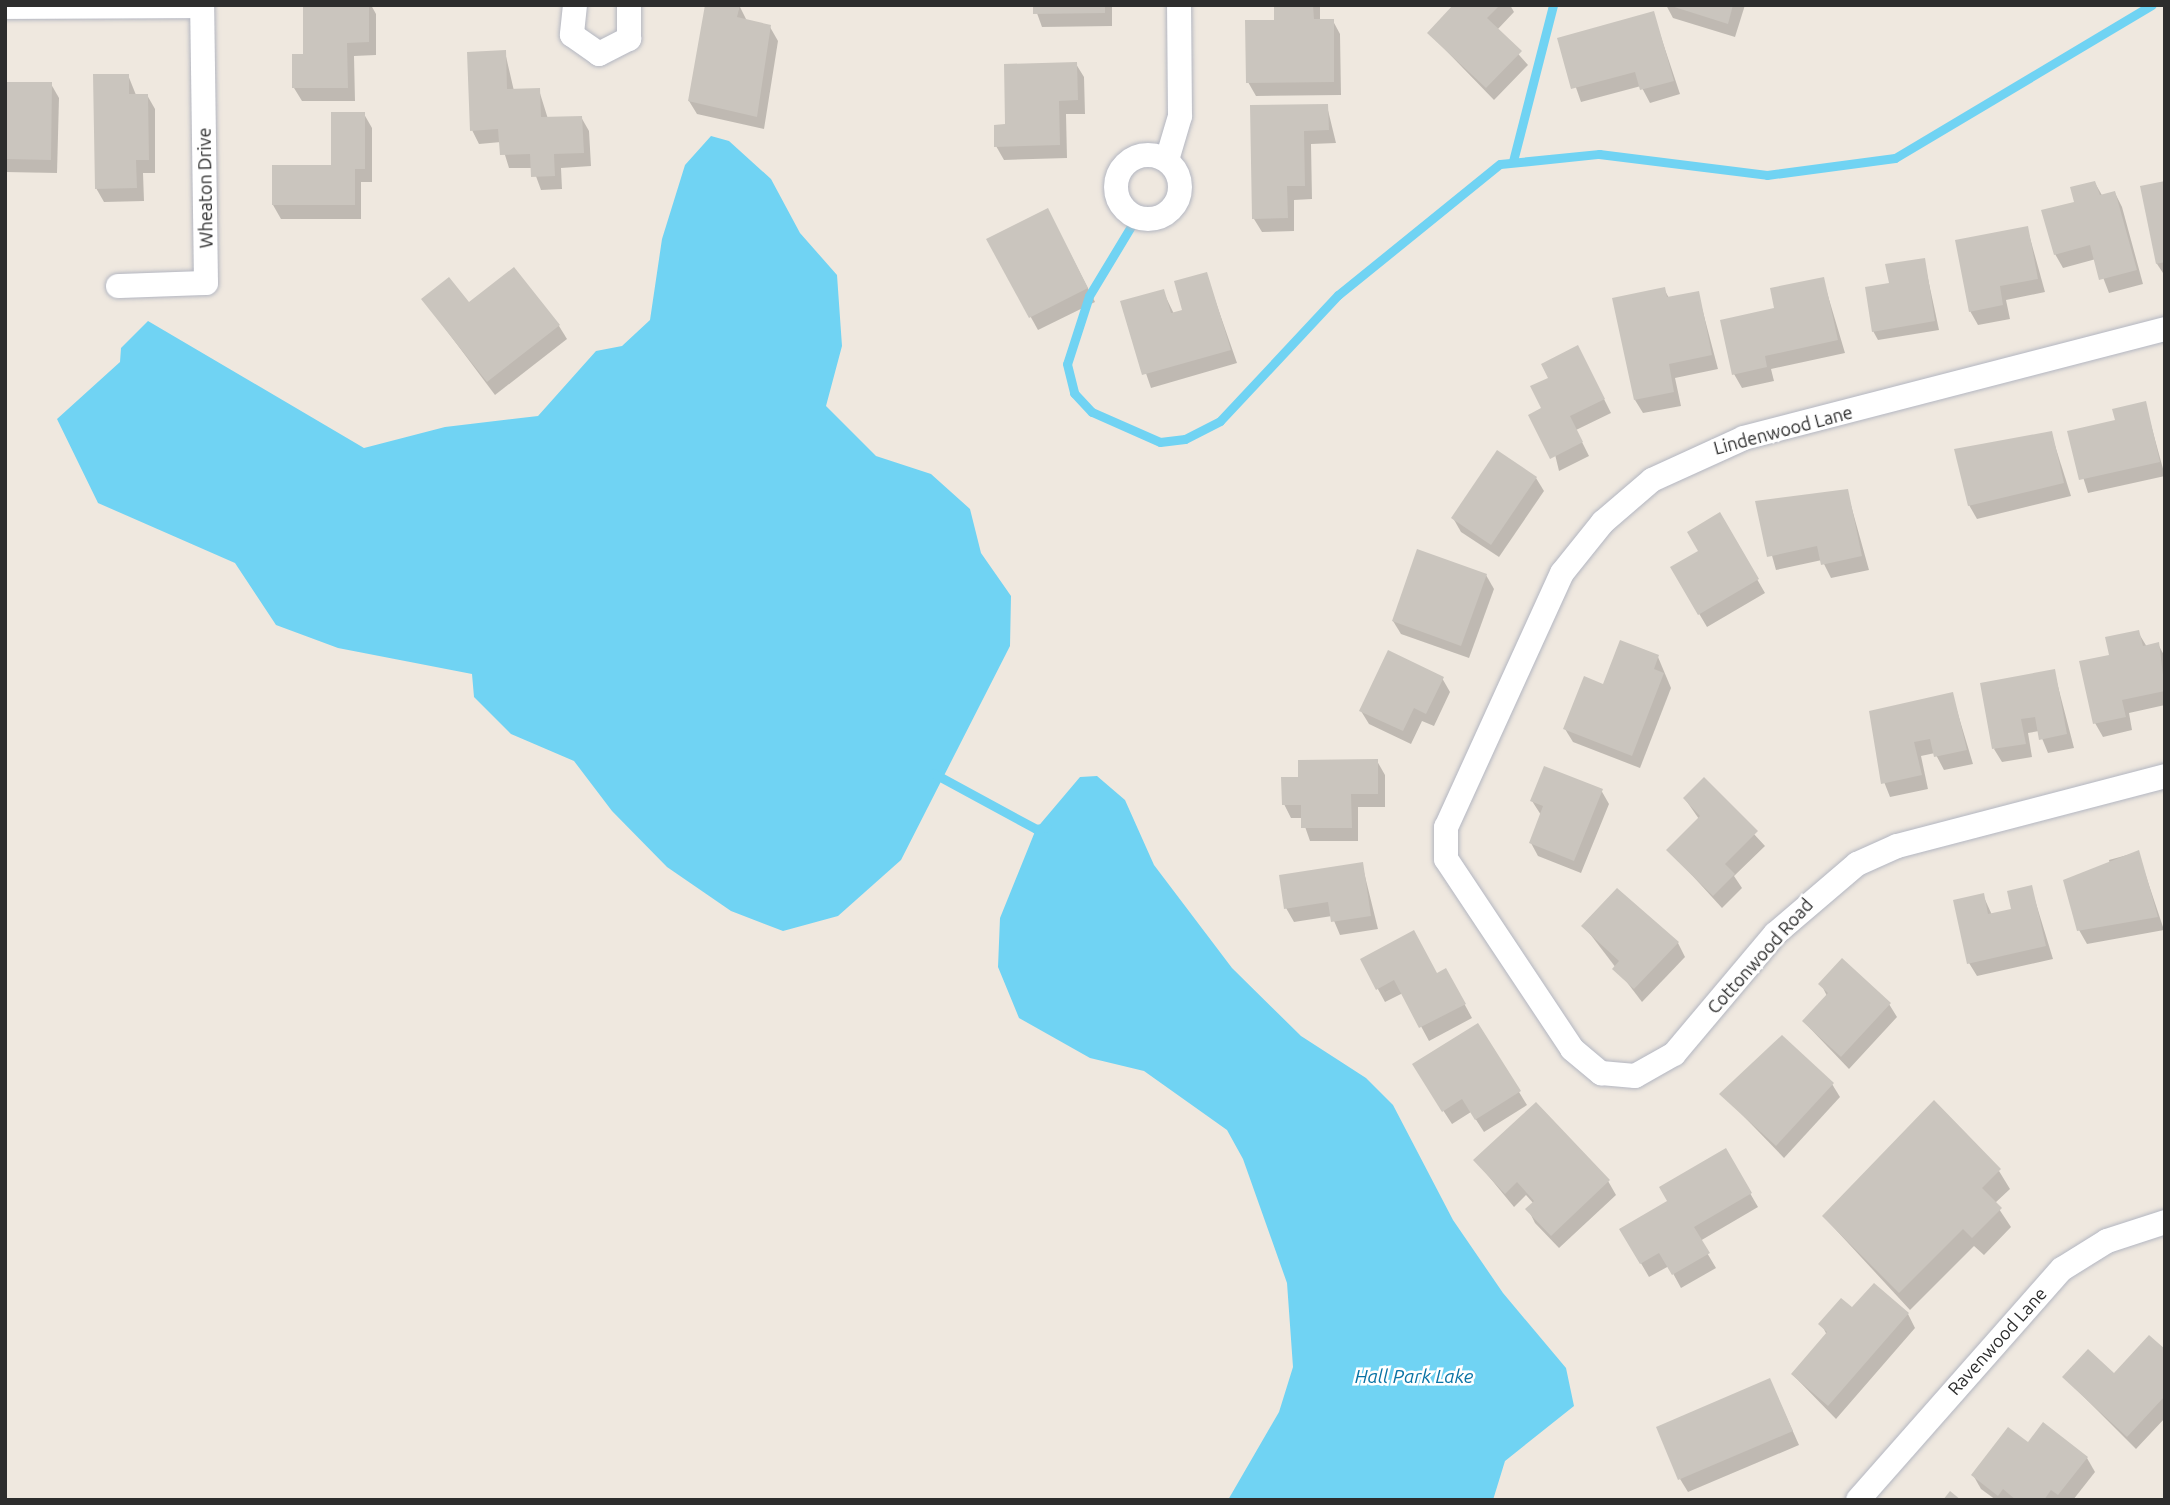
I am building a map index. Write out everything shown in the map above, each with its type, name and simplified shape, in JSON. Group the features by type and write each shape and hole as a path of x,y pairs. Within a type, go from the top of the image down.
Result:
{"street":[{"path":"575,5 572,34 599,54 629,39 629,5"},
{"path":"1167,160 1180,116 1179,5"},
{"path":"5,7 202,6"},
{"name":"Wheaton Drive","path":"118,286 206,283 202,6"},
{"name":"Lindenwood Lane","path":"1478,914 1446,859 1446,827 1562,573 1628,499 1677,466 1744,438 2165,329"},
{"name":"Cottonwood Road","path":"1478,914 1588,1066 1635,1076 1674,1054 1783,925 1857,864 1897,846 2165,776"},
{"name":"Ravenwood Lane","path":"1858,1500 2062,1269 2107,1241 2165,1222"}],"water":[{"path":"711,136 729,141 771,179 800,233 837,275 842,346 826,406 876,456 931,474 970,509 981,553 1011,596 1010,646 901,860 838,916 783,931 731,911 667,867 612,811 574,761 511,734 474,697 472,674 338,648 276,625 235,563 98,503 57,419 120,362 121,348 148,321 364,448 445,427 538,416 596,351 622,346 650,320 662,239 685,165"},
{"name":"Hall Park Lake","path":"1097,776 1125,800 1154,865 1232,968 1301,1036 1366,1078 1393,1105 1453,1220 1503,1293 1566,1368 1574,1406 1505,1461 1493,1500 1228,1500 1279,1412 1293,1367 1287,1283 1243,1159 1227,1130 1144,1071 1090,1058 1019,1018 998,967 1000,918 1036,829 1080,777"}],"building":[{"path":"303,5 369,5 369,42 347,43 348,88 292,88 292,54 303,54"},
{"path":"705,5 740,5 737,17 771,25 757,117 688,101"},
{"path":"1033,5 1105,5 1105,13 1033,14"},
{"path":"1274,5 1313,5 1314,19 1334,19 1334,82 1246,83 1245,20 1274,20"},
{"path":"1453,5 1500,5 1487,18 1522,51 1486,88 1427,33"},
{"path":"1668,5 1733,5 1728,24"},
{"path":"1654,11 1674,81 1640,90 1635,72 1571,89 1557,38"},
{"path":"506,50 507,89 540,88 541,117 582,116 584,153 554,154 555,176 531,177 530,154 500,155 498,129 470,131 467,52"},
{"path":"1077,62 1078,100 1059,101 1060,145 994,147 994,125 1005,124 1004,64"},
{"path":"93,74 129,74 129,94 148,94 149,160 136,160 137,188 95,189"},
{"path":"5,82 52,82 51,160 5,159"},
{"path":"1328,104 1329,130 1304,131 1305,186 1287,186 1288,218 1252,219 1250,105"},
{"path":"331,112 365,112 365,169 355,169 355,205 272,205 272,165 331,165"},
{"path":"2095,181 2100,195 2115,191 2137,270 2099,280 2090,245 2054,255 2041,210 2074,202 2070,187"},
{"path":"2165,181 2165,262 2156,264 2140,186"},
{"path":"1048,208 1088,288 1029,318 986,239"},
{"path":"2028,226 2038,279 2000,286 2003,305 1969,312 1955,240"},
{"path":"1925,258 1935,321 1872,332 1865,287 1889,283 1885,264"},
{"path":"514,267 560,325 487,382 421,299 449,277 469,302"},
{"path":"1207,272 1231,350 1142,375 1120,301 1164,289 1171,313 1182,310 1174,281"},
{"path":"1824,277 1838,340 1765,356 1767,367 1732,375 1720,320 1774,308 1770,288"},
{"path":"1665,287 1667,297 1699,291 1712,355 1669,364 1674,392 1634,400 1612,298"},
{"path":"1578,345 1605,399 1570,416 1583,442 1550,459 1528,415 1541,408 1530,386 1548,378 1541,364"},
{"path":"2146,401 2160,462 2079,480 2067,431 2115,420 2112,409"},
{"path":"2052,431 2064,483 1968,506 1954,449"},
{"path":"1497,450 1537,477 1491,545 1451,518"},
{"path":"1848,489 1862,556 1821,565 1817,546 1767,557 1755,501"},
{"path":"1720,512 1759,579 1698,615 1670,567 1698,551 1687,532"},
{"path":"1417,549 1487,574 1461,646 1392,621"},
{"path":"2139,630 2143,646 2159,642 2165,691 2122,700 2126,717 2093,724 2079,661 2109,655 2105,637"},
{"path":"1620,640 1659,655 1654,669 1664,673 1632,756 1563,729 1584,676 1603,684"},
{"path":"1388,650 1444,677 1426,714 1414,708 1403,731 1359,711"},
{"path":"2055,669 2067,734 2039,740 2035,717 2021,719 2026,744 1992,749 1980,683"},
{"path":"1953,692 1967,750 1934,757 1930,739 1914,742 1922,775 1881,784 1869,711"},
{"path":"1378,759 1378,794 1351,794 1352,828 1301,828 1301,805 1282,805 1281,777 1298,777 1298,760"},
{"path":"1544,766 1603,789 1574,861 1529,843 1543,806 1530,801"},
{"path":"1704,777 1758,831 1725,864 1735,874 1713,896 1666,850 1700,816 1683,798"},
{"path":"2139,850 2158,917 2077,931 2063,880"},
{"path":"1363,862 1371,916 1331,922 1328,902 1284,909 1279,875"},
{"path":"2032,885 2046,946 1967,964 1953,900 1984,893 1988,914 2011,909 2007,891"},
{"path":"1617,888 1679,942 1634,989 1612,969 1619,961 1581,926"},
{"path":"1414,930 1437,973 1446,968 1466,1004 1419,1028 1394,980 1376,990 1360,959"},
{"path":"1842,958 1891,1003 1841,1057 1802,1021 1828,993 1818,984"},
{"path":"1478,1023 1521,1091 1475,1120 1462,1099 1442,1112 1412,1064"},
{"path":"1782,1035 1834,1083 1776,1146 1719,1094"},
{"path":"1934,1100 2001,1169 1982,1188 2002,1208 1972,1238 1963,1229 1899,1293 1822,1216"},
{"path":"1536,1102 1610,1180 1551,1236 1525,1209 1534,1201 1517,1182 1505,1194 1473,1160"},
{"path":"1726,1148 1752,1193 1694,1227 1710,1253 1672,1275 1659,1253 1640,1264 1619,1229 1667,1201 1659,1187"},
{"path":"1874,1283 1909,1313 1828,1406 1791,1374 1827,1332 1818,1324 1841,1298 1852,1307"},
{"path":"2149,1335 2165,1349 2165,1396 2127,1437 2062,1377 2088,1349 2114,1373"},
{"path":"1770,1378 1793,1431 1678,1480 1656,1427"},
{"path":"2043,1422 2088,1457 2058,1495 2051,1490 2044,1500 2016,1500 2003,1489 1998,1496 1971,1475 2008,1427 2028,1442"},
{"path":"1950,1491 1961,1500 1943,1500"}],"waterway":[{"path":"1513,161 1553,5"},
{"path":"1136,218 1089,296 1067,364 1074,393 1092,412 1160,442 1185,439 1220,421 1338,295 1500,164 1599,154 1767,175 1895,158 2152,5"},
{"path":"933,773 1036,829 1047,827"}]}
